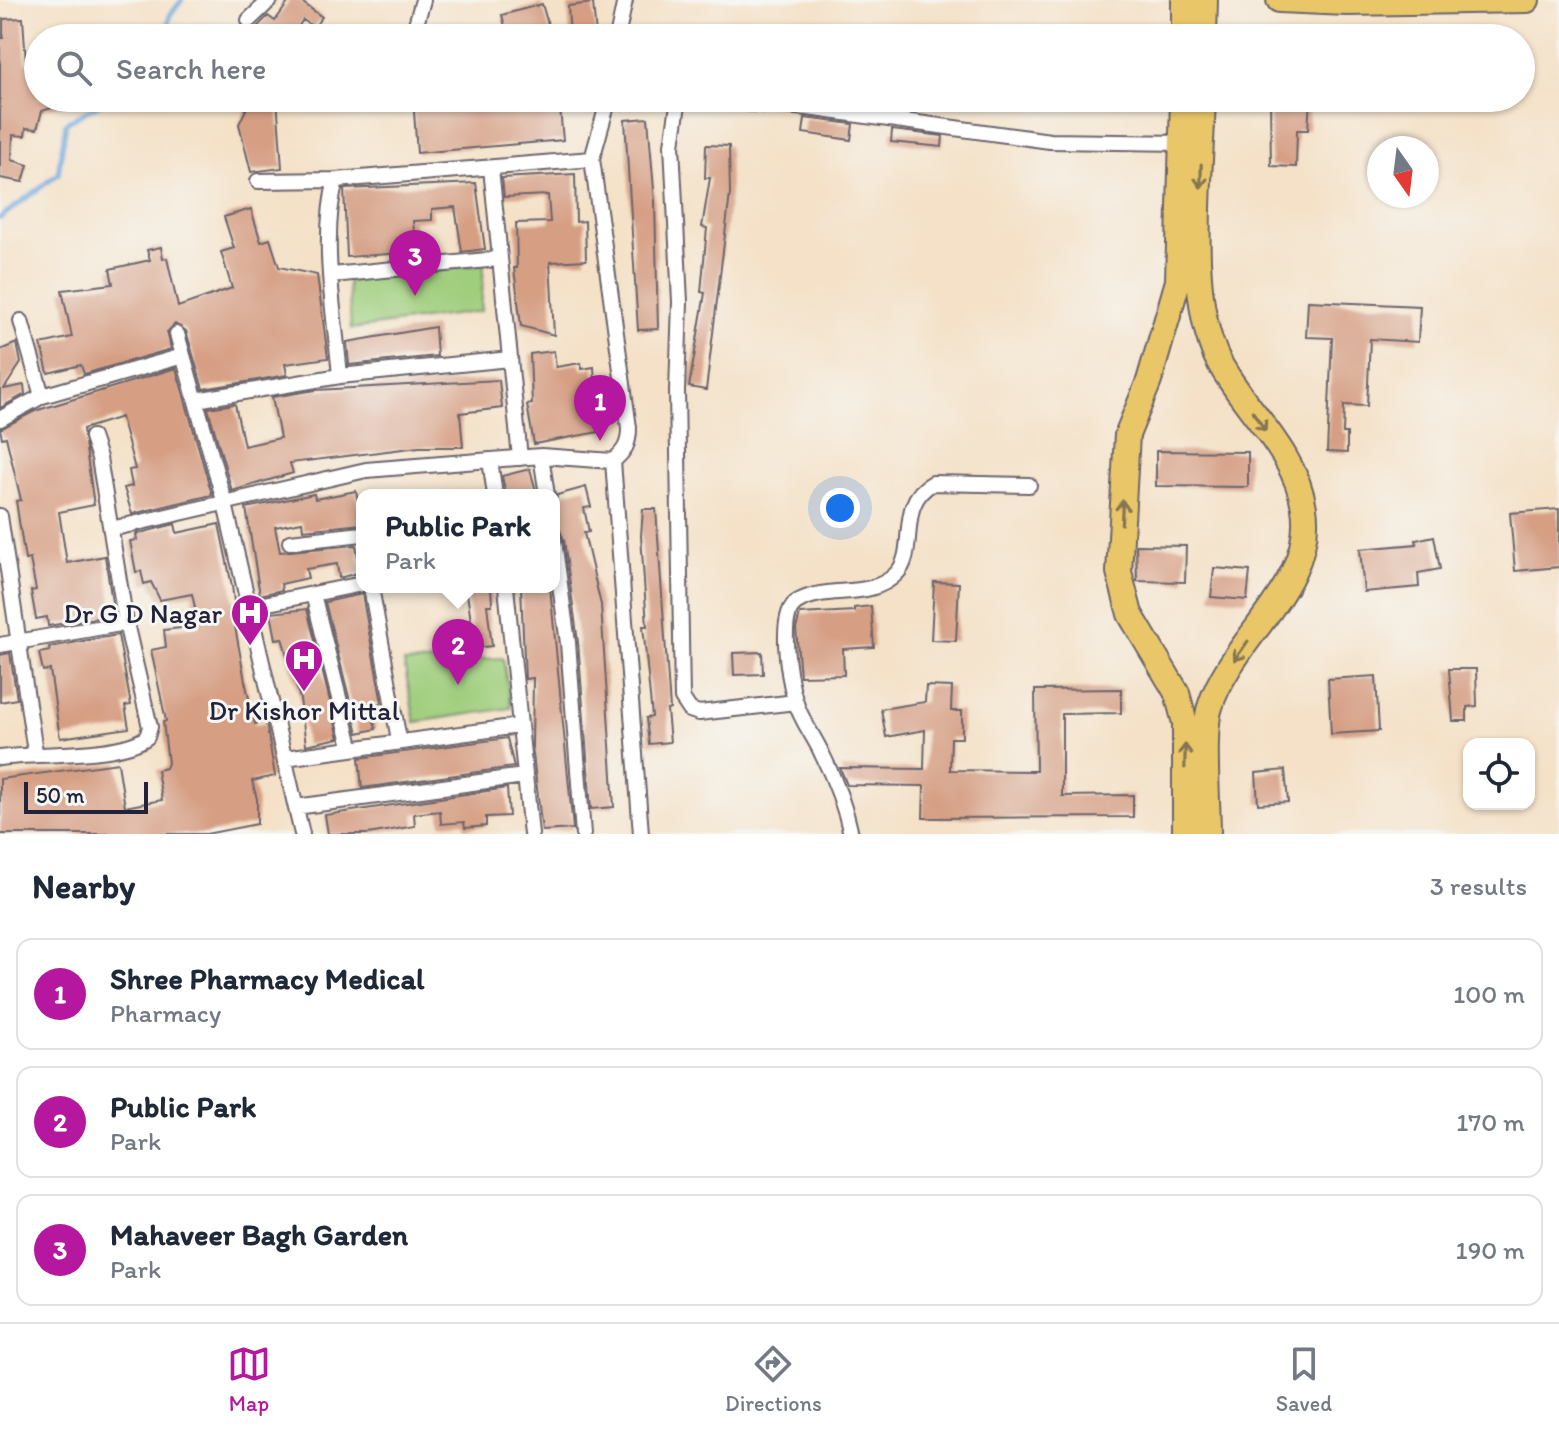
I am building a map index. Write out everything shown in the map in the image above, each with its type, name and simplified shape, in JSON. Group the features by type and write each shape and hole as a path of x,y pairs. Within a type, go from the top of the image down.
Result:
{"main road":[{"path":"1184,0 1184,24"},
{"path":"1204,24 1205,0"},
{"path":"1279,0 1527,0"},
{"path":"1183,112 1178,281 1149,381 1127,435 1119,572 1130,614 1177,693 1185,723 1185,834"},
{"path":"1203,112 1199,275 1205,327 1219,362 1291,469 1304,507 1305,542 1279,598 1221,679 1209,710 1208,834"}],"street":[{"path":"249,20 270,0"},
{"path":"416,24 423,0"},
{"path":"620,24 625,0"},
{"path":"605,112 592,159 629,428 629,443 613,461 641,834"},
{"path":"677,112 672,145 680,302 677,391 682,698 690,710 699,713 796,702"},
{"path":"837,112 1050,141 1182,143"},
{"path":"258,181 336,180 592,159"},
{"path":"491,168 520,458"},
{"path":"336,180 332,197 332,275 340,376"},
{"path":"332,275 498,259"},
{"path":"21,321 42,396"},
{"path":"177,334 225,504 296,807 297,833"},
{"path":"0,419 42,396 183,356"},
{"path":"196,400 340,376 510,359"},
{"path":"0,758 35,752 121,750 147,737 149,714 126,623 92,437"},
{"path":"111,529 366,470 541,456 613,461"},
{"path":"541,456 546,489"},
{"path":"490,460 494,489"},
{"path":"851,834 845,807 796,702 786,624 788,611 795,603 874,588 895,575 902,566 911,509 924,487 933,483 1029,485"},
{"path":"0,516 35,752"},
{"path":"290,542 356,535"},
{"path":"249,607 356,585"},
{"path":"560,585 568,643 583,834"},
{"path":"372,593 399,740"},
{"path":"507,593 529,834"},
{"path":"313,594 351,746"},
{"path":"0,645 126,623"},
{"path":"285,758 351,746 519,726"},
{"path":"296,807 524,776"}],"green space":[{"path":"484,264 481,311 351,329 348,281"},
{"path":"503,658 511,708 415,722 404,663"}],"building":[{"path":"290,0 299,0 322,17 316,24 303,20 300,24 260,24 268,16 275,21"},
{"path":"593,3 595,24 569,24 568,6"},
{"path":"542,4 548,24 504,24 502,15"},
{"path":"23,18 24,112 42,112 37,129 26,128 25,136 13,135 12,160 28,165 23,182 0,178 0,38 3,38 3,19"},
{"path":"245,112 278,112 282,168 251,172 239,124"},
{"path":"414,112 560,112 563,140 417,153"},
{"path":"1270,112 1309,112 1308,130 1297,130 1296,167 1271,166"},
{"path":"648,118 655,202 658,329 638,330 625,120"},
{"path":"805,118 853,124 851,140 803,133"},
{"path":"892,130 943,136 942,147 891,142"},
{"path":"706,145 729,146 730,194 706,390 689,387 705,293 701,292 707,228 702,227 710,178 705,178"},
{"path":"575,174 576,222 585,221 586,260 550,262 554,335 521,326 514,268 517,268 516,223 550,222 548,195 504,197 502,178"},
{"path":"476,183 485,249 462,252 455,207 432,209 432,220 413,221 416,252 347,257 344,189"},
{"path":"251,209 261,242 270,239 279,267 317,275 328,358 285,364 287,375 203,389 186,331 175,324 167,332 171,349 84,374 81,365 48,373 41,344 72,337 62,290 113,284 110,269 150,260 147,250 161,247 163,259 167,258 178,307 232,288 221,252 234,248 224,217"},
{"path":"1308,301 1420,306 1418,342 1370,339 1367,406 1344,405 1343,433 1347,433 1347,453 1327,452 1332,338 1306,337"},
{"path":"435,327 437,356 349,365 347,342"},
{"path":"17,343 21,363 4,389 24,385 25,394 0,408 0,350"},
{"path":"554,351 556,367 581,363 582,369 594,367 597,415 602,415 604,431 534,444 527,405 532,404 530,354"},
{"path":"176,368 212,495 132,514 124,488 132,486 129,470 135,469 121,417 83,429 94,505 59,512 67,563 105,556 114,615 48,626 47,617 36,619 31,591 36,590 30,559 25,560 16,501 21,500 6,437 2,438 0,429 35,411"},
{"path":"499,380 502,408 460,413 463,447 419,447 290,463 293,473 232,491 208,408 235,404 244,446 280,438 272,397 316,390"},
{"path":"1156,451 1248,452 1248,487 1156,486"},
{"path":"530,469 535,489 505,489 502,476"},
{"path":"586,487 591,507 584,508 589,532 584,533 601,605 614,807 591,809 578,642 564,540 560,530 560,494"},
{"path":"356,491 356,525 303,530 302,522 275,527 280,552 356,545 356,573 339,578 337,564 306,569 308,578 281,584 282,590 260,595 246,508 314,494 315,499"},
{"path":"643,509 656,509 670,709 667,710 670,742 649,744 646,718 652,717 643,626 647,626 641,536"},
{"path":"1559,509 1559,567 1515,571 1510,513"},
{"path":"175,524 177,533 219,524 232,586 235,610 232,610 245,681 255,724 266,722 275,776 252,781 257,799 257,824 206,834 0,834 0,779 118,763 125,807 162,800 157,770 166,768 168,763 163,722 166,721 151,650 166,647 164,630 199,626 192,594 160,600 151,582 144,584 141,571 136,572 130,541 137,540 136,534"},
{"path":"1434,536 1440,569 1418,573 1419,587 1364,592 1360,549 1417,544 1416,540"},
{"path":"1136,545 1186,546 1185,582 1137,581"},
{"path":"1214,568 1250,571 1247,600 1211,597"},
{"path":"934,582 959,583 956,641 931,640"},
{"path":"467,593 491,593 492,605 487,605 492,646 475,648"},
{"path":"521,593 551,593 573,829 542,831 532,746 533,678 525,679"},
{"path":"362,594 382,703 370,705 376,729 358,733 325,602"},
{"path":"871,606 874,647 843,649 844,675 800,676 796,629 800,614 854,611 854,608"},
{"path":"307,609 339,738 306,745 300,699 282,638 276,639 271,613"},
{"path":"118,635 131,705 125,706 129,728 60,738 50,670 43,671 39,653 50,651 49,647"},
{"path":"762,652 763,674 734,675 733,653"},
{"path":"10,653 17,699 0,702 0,655"},
{"path":"1449,669 1476,669 1477,706 1467,707 1467,721 1453,721"},
{"path":"1376,676 1379,731 1331,734 1328,679"},
{"path":"926,686 952,687 951,711 962,711 962,738 951,738 950,770 1036,771 1035,690 1121,689 1121,713 1062,714 1062,796 1133,795 1133,817 923,818 924,786 847,785 840,768 924,769 925,730 886,737 881,709 925,702"},
{"path":"507,738 514,767 362,788 359,758"},
{"path":"1285,770 1288,802 1258,804 1256,773"},
{"path":"507,788 509,816 486,817 486,826 465,828 464,822 441,824 440,811 414,814 415,826 368,834 328,834 325,815"}],"waterway":[{"path":"168,24 170,15 182,0"},
{"path":"0,218 58,174 66,123 86,112"}],"place":[{"name":"Mahaveer Bagh Garden","path":"415,296"},
{"name":"Shree Pharmacy Medical","path":"600,441"},
{"name":"Dr G D Nagar","path":"250,647"},
{"name":"Public Park","path":"458,685"},
{"name":"Dr Kishor Mittal","path":"304,693"}]}
